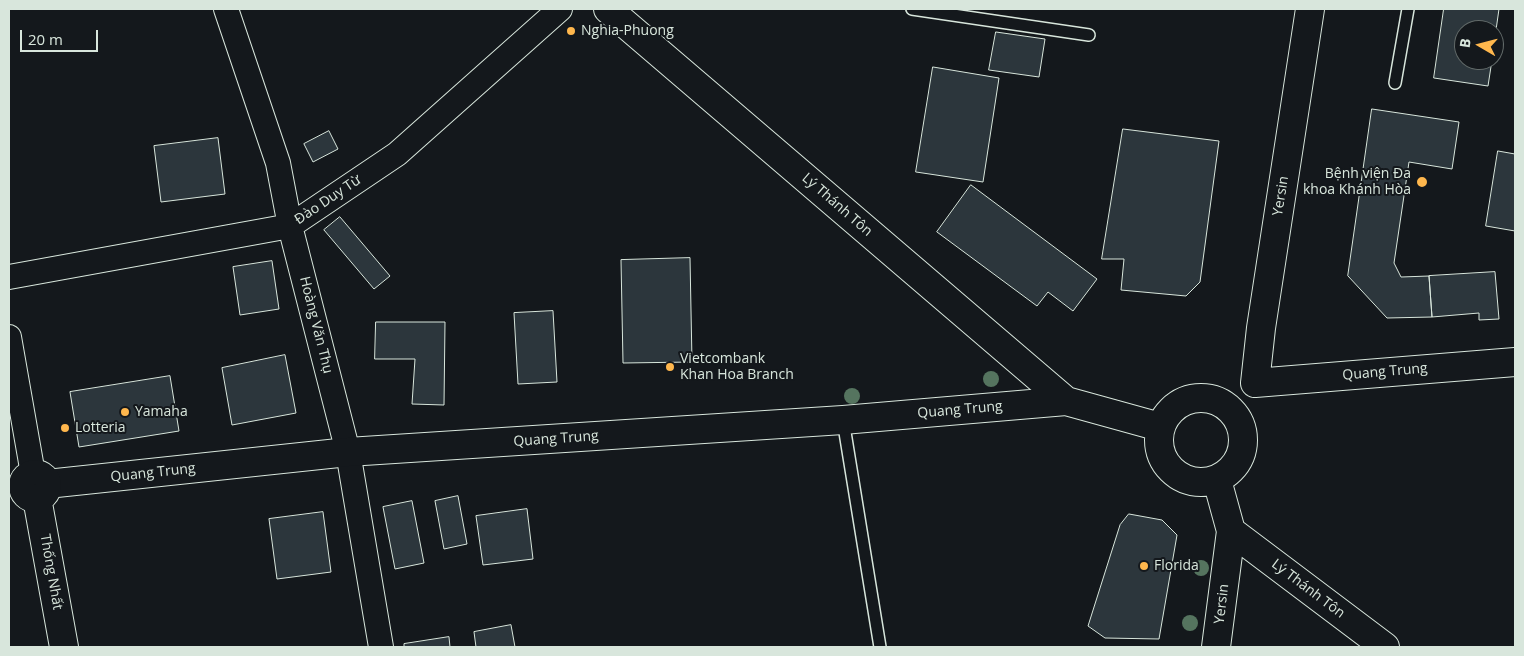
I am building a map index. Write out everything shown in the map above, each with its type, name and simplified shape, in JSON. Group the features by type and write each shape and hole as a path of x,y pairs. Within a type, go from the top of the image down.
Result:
{"street":[{"name":"Hoàng Văn Thụ","path":"226,9 278,163 290,226 348,452 381,647"},
{"name":"Đào Duy Từ","path":"9,277 290,226 397,154 560,9"},
{"name":"Lý Thánh Tôn","path":"608,9 1066,401"},
{"name":"Yersin","path":"1255,383 1261,328 1310,9"},
{"name":"Thống Nhất","path":"9,337 27,487 64,647"},
{"name":"Quang Trung","path":"1255,383 1515,362"},
{"path":"1229,407 1255,383"},
{"path":"1197,398 1214,399 1229,407 1239,421 1243,437 1241,454 1235,465 1217,480 1201,482 1177,475 1167,464 1160,451 1160,427 1171,410 1183,401 1197,398"},
{"name":"Quang Trung","path":"27,487 348,452 843,420 1066,401"},
{"path":"1066,401 1160,427"},
{"path":"1217,480 1232,531"},
{"name":"Yersin","path":"1216,647 1232,531"},
{"name":"Lý Thánh Tôn","path":"1232,531 1385,647"}],"lane":[{"path":"912,9 1090,35"},
{"path":"1395,83 1408,9"},
{"path":"843,420 880,647"}],"building":[{"path":"1444,9 1499,9 1497,20 1454,20 1454,70 1490,70 1488,86 1434,78"},
{"path":"996,32 1045,39 1039,77 989,70"},
{"path":"933,67 999,78 983,182 916,172"},
{"path":"1372,109 1459,122 1452,169 1409,162 1394,263 1401,277 1429,276 1432,317 1387,318 1348,276"},
{"path":"1123,129 1219,141 1200,282 1186,296 1121,290 1124,259 1102,259"},
{"path":"329,131 338,149 313,162 304,144"},
{"path":"218,138 225,194 161,202 154,146"},
{"path":"1498,151 1515,154 1515,231 1486,226"},
{"path":"971,185 1097,279 1073,311 1048,292 1037,306 937,232"},
{"path":"340,217 390,276 374,289 324,230"},
{"path":"690,258 692,362 623,363 621,260"},
{"path":"272,261 279,309 240,315 233,267"},
{"path":"1495,272 1499,319 1479,320 1479,313 1432,317 1429,276"},
{"path":"553,311 557,382 518,384 514,313"},
{"path":"376,322 445,322 444,405 412,404 415,359 375,359"},
{"path":"285,355 296,413 232,425 222,368"},
{"name":"Yamaha","path":"170,376 179,431 79,447 70,392"},
{"path":"458,496 467,544 444,549 435,501"},
{"path":"412,501 424,563 395,569 383,507"},
{"path":"527,509 533,559 483,565 476,516"},
{"path":"323,512 331,572 277,579 269,519"},
{"path":"1129,514 1162,520 1177,535 1159,639 1105,638 1088,626 1120,525"},
{"path":"511,625 515,647 476,647 474,632"},
{"path":"449,637 450,647 404,647 404,644"}],"place":[{"name":"Nghia-Phuong","path":"571,31"},
{"name":"Bệnh viện Đa khoa Khánh Hòa","path":"1422,182"},
{"name":"Vietcombank Khan Hoa Branch","path":"670,367"},
{"name":"Yamaha","path":"125,412"},
{"name":"Lotteria","path":"65,428"},
{"name":"Florida","path":"1144,566"}]}
